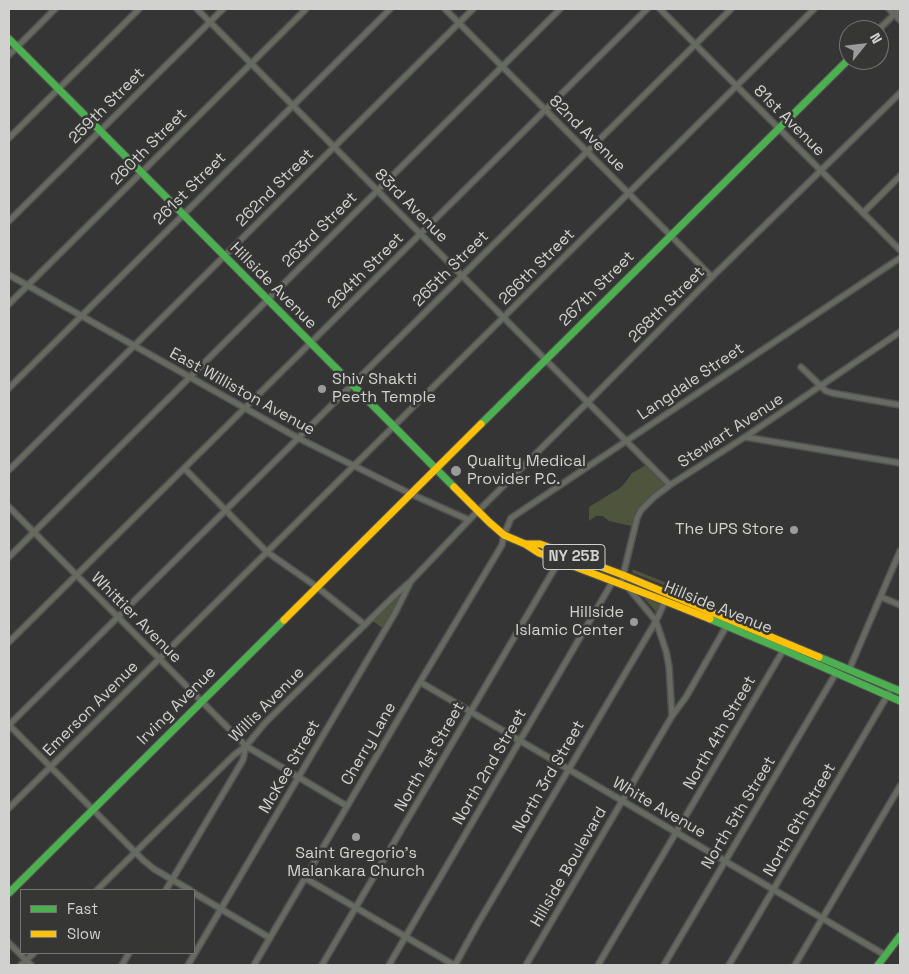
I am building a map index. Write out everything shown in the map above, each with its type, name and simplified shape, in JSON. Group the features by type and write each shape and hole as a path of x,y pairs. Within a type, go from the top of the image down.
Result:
{"main road":[{"name":"Hillside Avenue","path":"9,39 267,300 436,469 504,534 559,561 665,601 726,627 849,670 900,692"},
{"name":"267th Street","path":"365,539 839,69"},
{"name":"Irving Avenue","path":"9,893 365,539"},
{"name":"Hillside Avenue","path":"525,544 540,544 623,575 785,647 836,673 900,701"},
{"path":"878,965 885,955 897,945 900,936"}],"street":[{"path":"9,55 55,9"},
{"path":"9,138 139,9"},
{"name":"83rd Avenue","path":"197,9 670,485"},
{"name":"259th Street","path":"9,221 223,9"},
{"name":"260th Street","path":"9,304 306,9"},
{"name":"261st Street","path":"9,388 390,9"},
{"name":"82nd Avenue","path":"445,9 712,277"},
{"name":"262nd Street","path":"9,470 473,9"},
{"name":"263rd Street","path":"11,555 560,9"},
{"name":"264th Street","path":"9,642 647,9"},
{"name":"81st Avenue","path":"660,9 900,250"},
{"name":"265th Street","path":"9,725 731,9"},
{"name":"266th Street","path":"276,543 814,9"},
{"path":"889,9 900,20"},
{"path":"888,20 900,9"},
{"name":"268th Street","path":"453,536 712,277 900,93"},
{"path":"863,213 900,176"},
{"name":"Langdale Street","path":"504,534 511,518 900,258"},
{"name":"East Williston Avenue","path":"9,275 298,438 411,494 469,520"},
{"name":"Stewart Avenue","path":"620,584 641,510 654,497 900,332"},
{"path":"893,338 900,342"},
{"path":"801,367 826,391 900,405"},
{"path":"745,437 900,463"},
{"path":"184,468 267,552 365,624"},
{"name":"Whittier Avenue","path":"9,507 246,746 347,806"},
{"name":"Cherry Lane","path":"254,965 502,545 504,534"},
{"name":"Willis Avenue","path":"98,889 234,755 246,746 265,723 365,624 411,582 453,536"},
{"name":"Emerson Avenue","path":"9,808 276,543"},
{"path":"849,670 900,551"},
{"name":"North 1st Street","path":"322,965 559,561"},
{"name":"McKee Street","path":"195,953 395,613 411,582"},
{"path":"620,584 633,593 656,621 669,666 672,716"},
{"name":"North 2nd Street","path":"389,965 520,741 620,584"},
{"path":"881,597 900,605"},
{"name":"North 3rd Street","path":"455,965 477,924 656,621 665,601"},
{"name":"Hillside Boulevard","path":"526,965 726,627"},
{"name":"North 4th Street","path":"598,965 785,647"},
{"name":"North 5th Street","path":"664,965 836,673"},
{"name":"White Avenue","path":"420,682 885,955"},
{"name":"North 6th Street","path":"729,965 891,688"},
{"path":"9,725 154,869 188,889"},
{"path":"167,889 243,760 246,746"},
{"path":"795,965 900,786"},
{"path":"305,878 455,965"},
{"path":"195,894 270,938"},
{"path":"9,943 31,965"},
{"path":"21,965 33,954"},
{"path":"122,965 128,954"},
{"name":"McKee Street","path":"188,965 194,954"}],"green space":[{"path":"646,465 666,486 645,503 632,526 609,521 603,516 596,516 589,521 589,507 620,488 632,473"},
{"path":"632,569 687,591 684,593 633,573"},
{"path":"403,592 384,629 371,620"},
{"path":"643,597 661,603 657,613"}],"traffic: fast":[{"path":"9,39 454,487"},
{"path":"481,424 839,69"},
{"path":"710,619 900,701"},
{"path":"9,893 284,620"},
{"path":"819,657 900,691"},
{"path":"878,965 900,936"}],"traffic: slow":[{"path":"284,620 481,424"},
{"path":"454,487 504,535 525,544 539,553 710,619"},
{"path":"526,544 540,544 623,575 819,657"}],"place":[{"name":"Shiv Shakti Peeth Temple","path":"322,389"},
{"name":"Quality Medical Provider P.C.","path":"456,471"},
{"name":"The UPS Store","path":"794,530"},
{"name":"Hillside Islamic Center","path":"634,622"},
{"name":"Saint Gregorio's Malankara Church","path":"356,837"}]}
